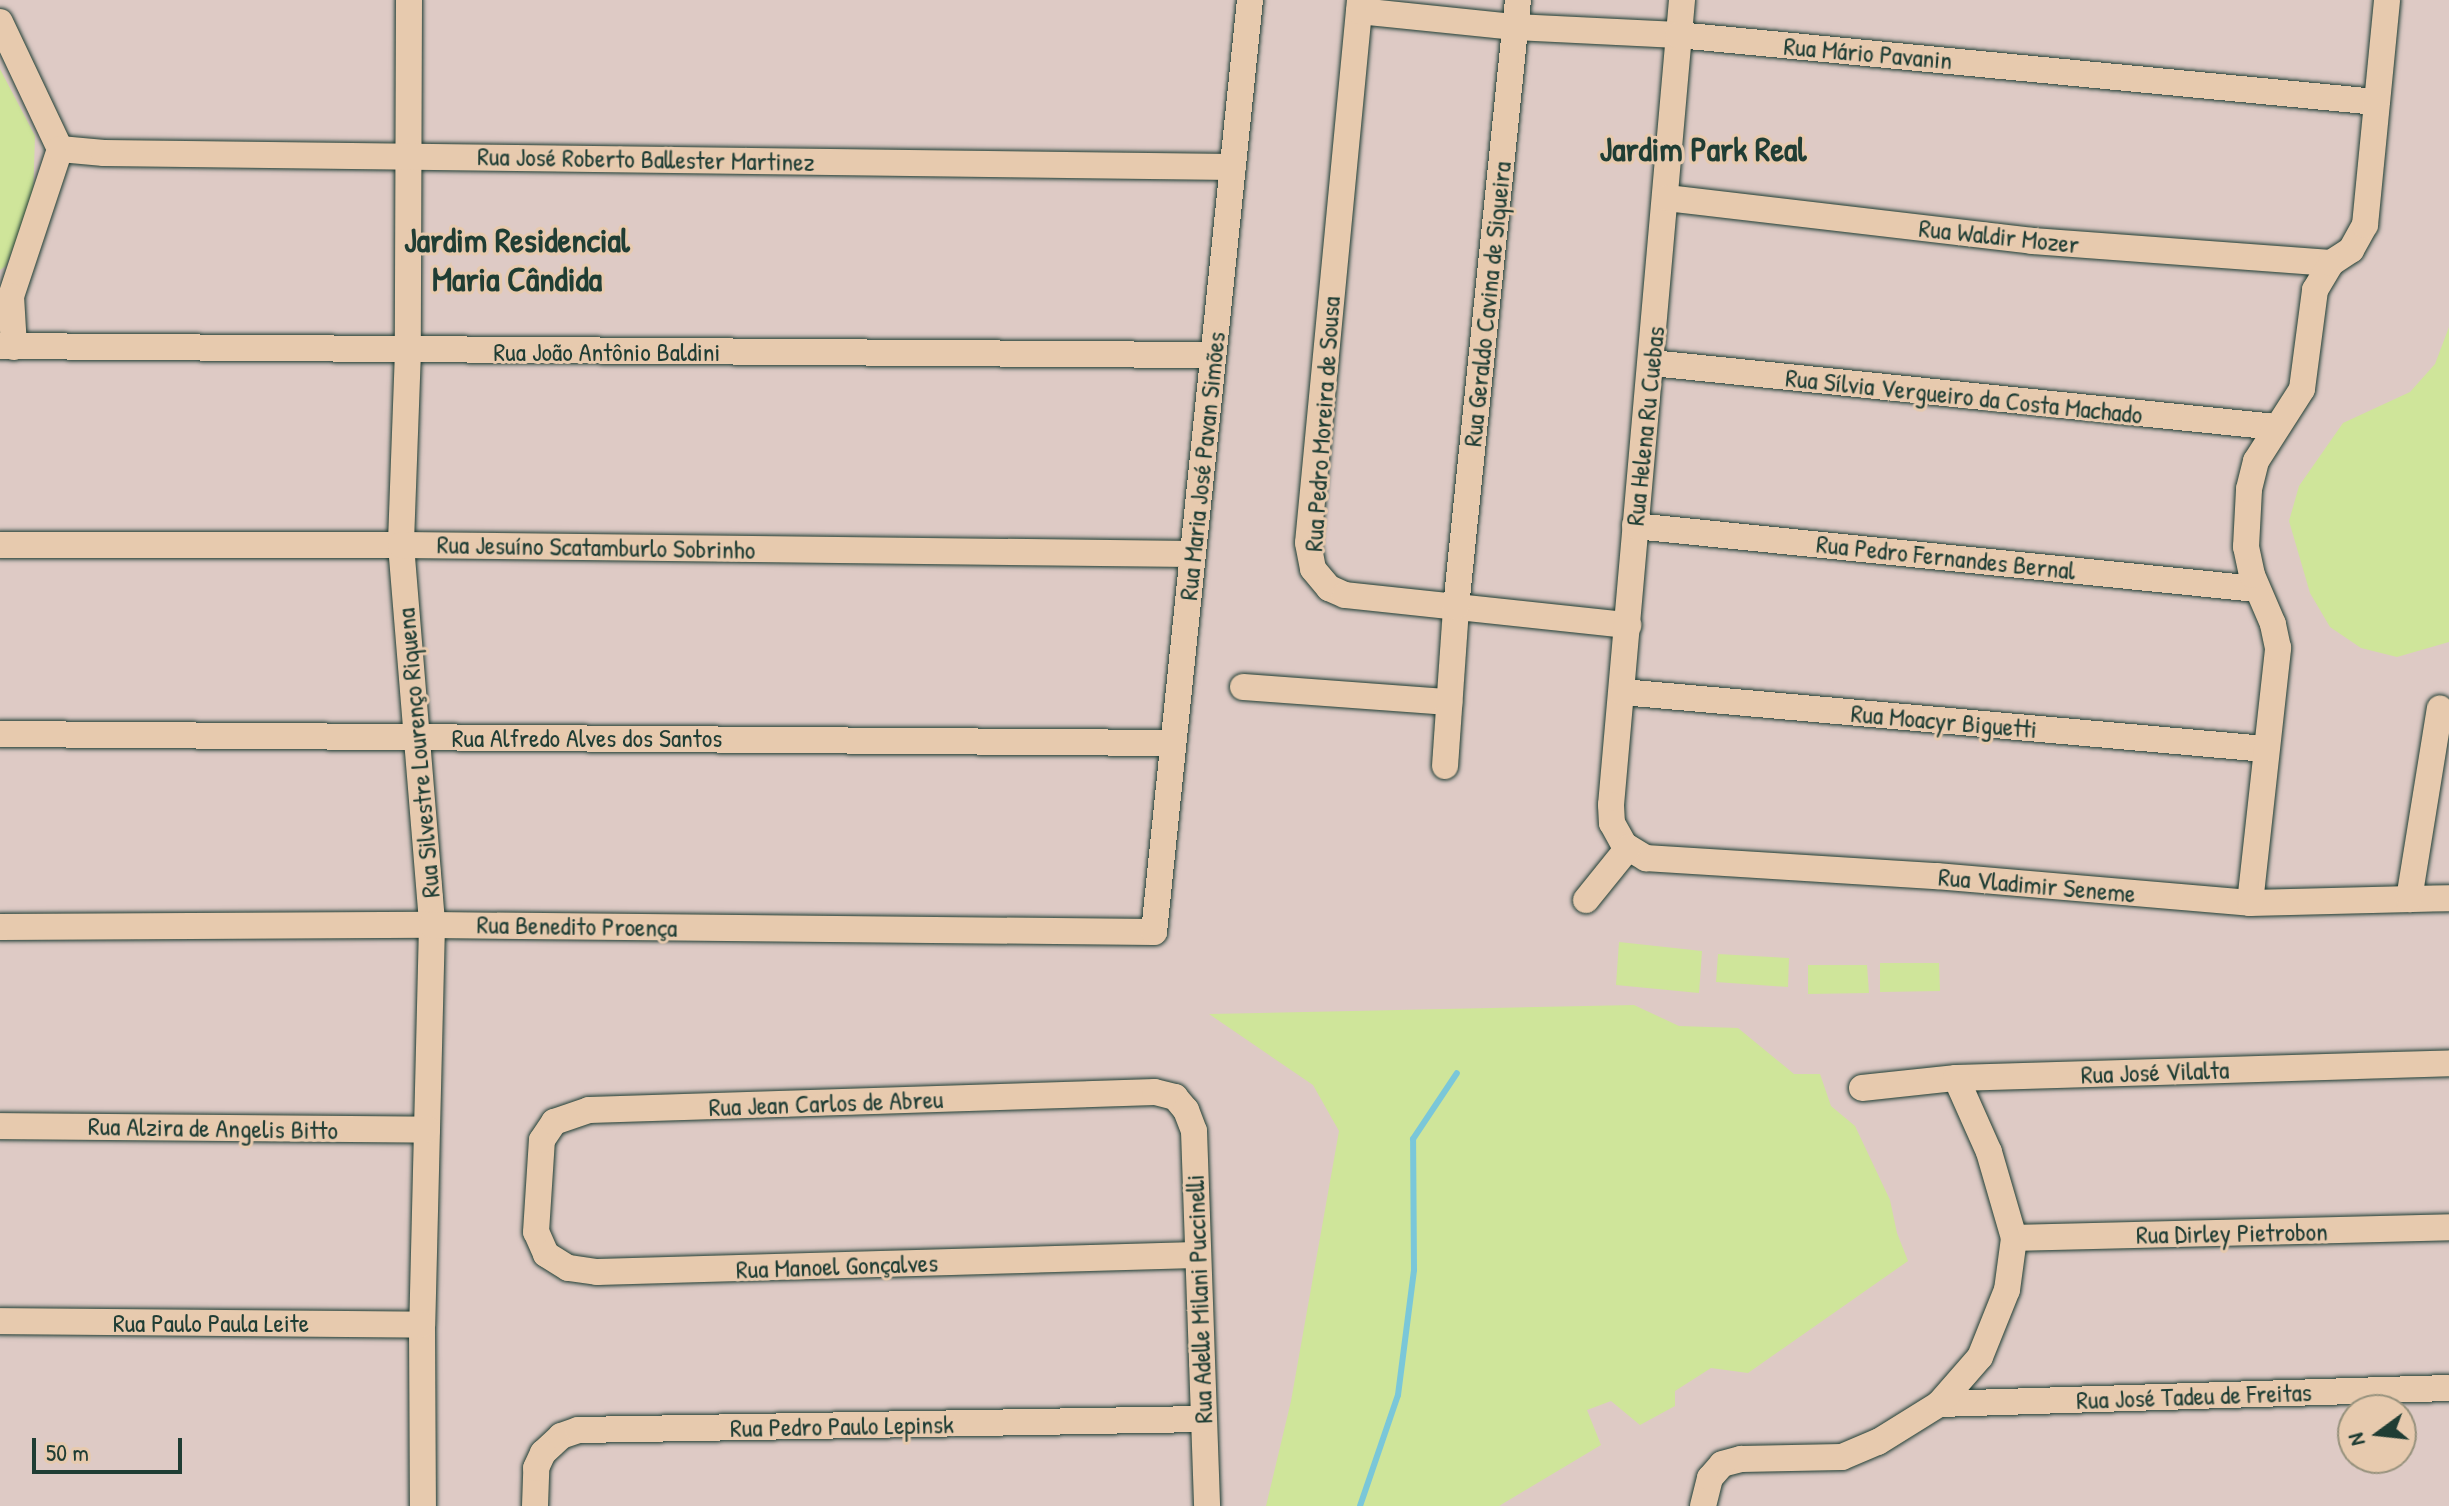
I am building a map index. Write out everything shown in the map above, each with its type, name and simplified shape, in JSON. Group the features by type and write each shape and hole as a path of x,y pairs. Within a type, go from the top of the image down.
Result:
{"street":[{"name":"Rua Silvestre Lourenço Riquena","path":"409,0 408,351 401,545 432,925 422,1325 423,1506"},
{"name":"Rua Maria José Pavan Simões","path":"1154,932 1250,0"},
{"name":"Rua Geraldo Cavina de Siqueira","path":"1445,766 1456,607 1518,0"},
{"name":"Rua Helena Ru Cuebas","path":"1628,848 1615,831 1611,814 1682,0"},
{"path":"2250,903 2278,648 2273,624 2256,589 2246,547 2245,517 2256,461 2302,389 2312,301 2331,263 2351,250 2365,225 2387,0"},
{"name":"Rua Mário Pavanin","path":"1359,6 1515,27 1678,35 2377,102"},
{"name":"Rua Pedro Moreira de Sousa","path":"1359,6 1308,552 1317,576 1337,592 1628,625"},
{"path":"0,22 60,149 11,296 7,346"},
{"name":"Rua José Roberto Ballester Martinez","path":"60,149 1233,167"},
{"name":"Rua Waldir Mozer","path":"1667,198 2032,241 2331,263"},
{"name":"Rua João Antônio Baldini","path":"7,346 1213,355"},
{"name":"Rua Sílvia Vergueiro da Costa Machado","path":"1652,363 2276,427"},
{"name":"Rua Pedro Fernandes Bernal","path":"1635,526 2256,589"},
{"name":"Rua Jesuíno Scatamburlo Sobrinho","path":"0,545 401,545 1193,554"},
{"path":"1243,687 1449,702"},
{"name":"Rua Moacyr Biguetti","path":"1622,692 2266,749"},
{"path":"2409,899 2440,708"},
{"name":"Rua Alfredo Alves dos Santos","path":"0,734 1173,743"},
{"path":"1586,900 1628,848"},
{"name":"Rua Vladimir Seneme","path":"1628,848 1646,858 1936,876 2250,903 2449,898"},
{"name":"Rua Benedito Proença","path":"0,927 432,925 1154,932"},
{"name":"Rua José Vilalta","path":"1862,1088 1956,1078 2449,1063"},
{"path":"1703,1506 1710,1478 1722,1464 1741,1459 1842,1457 1878,1442 1939,1404 1980,1357 2007,1290 2014,1238 1989,1152 1956,1078"},
{"name":"Rua Jean Carlos de Abreu","path":"536,1193 542,1140 554,1122 571,1113 589,1110 1155,1092 1175,1097"},
{"name":"Rua Adelle Milani Puccinelli","path":"1175,1097 1186,1110 1194,1131 1207,1506"},
{"name":"Rua Alzira de Angelis Bitto","path":"0,1126 427,1130"},
{"name":"Rua Manoel Gonçalves","path":"536,1193 536,1232 546,1254 568,1268 597,1272 1196,1255"},
{"name":"Rua Dirley Pietrobon","path":"2014,1238 2449,1227"},
{"name":"Rua Paulo Paula Leite","path":"0,1321 422,1325"},
{"name":"Rua José Tadeu de Freitas","path":"1939,1404 2449,1388"},
{"name":"Rua Pedro Paulo Lepinsk","path":"535,1506 536,1468 543,1453 561,1436 578,1430 1203,1419"}],"green space":[{"path":"0,69 35,136 33,199 6,266 0,270"},
{"path":"2449,327 2449,642 2397,657 2361,648 2330,627 2310,593 2289,521 2299,486 2343,423 2410,392 2435,364"},
{"path":"1619,942 1702,951 1699,993 1616,985"},
{"path":"1718,954 1789,958 1788,987 1716,982"},
{"path":"1880,963 1939,963 1940,991 1880,992"},
{"path":"1808,965 1867,965 1869,993 1808,994"},
{"path":"1634,1005 1679,1026 1738,1028 1794,1074 1820,1074 1831,1106 1855,1126 1890,1200 1897,1233 1908,1261 1748,1373 1711,1368 1675,1391 1675,1406 1640,1425 1611,1401 1587,1410 1601,1445 1499,1506 1266,1506 1291,1401 1339,1131 1313,1085 1209,1014"}],"waterway":[{"path":"1360,1506 1398,1395 1414,1270 1413,1139 1457,1073"}],"district":[{"name":"Jardim Park Real","path":"1703,150"},
{"name":"Jardim Residencial Maria Cândida","path":"517,260"}]}
